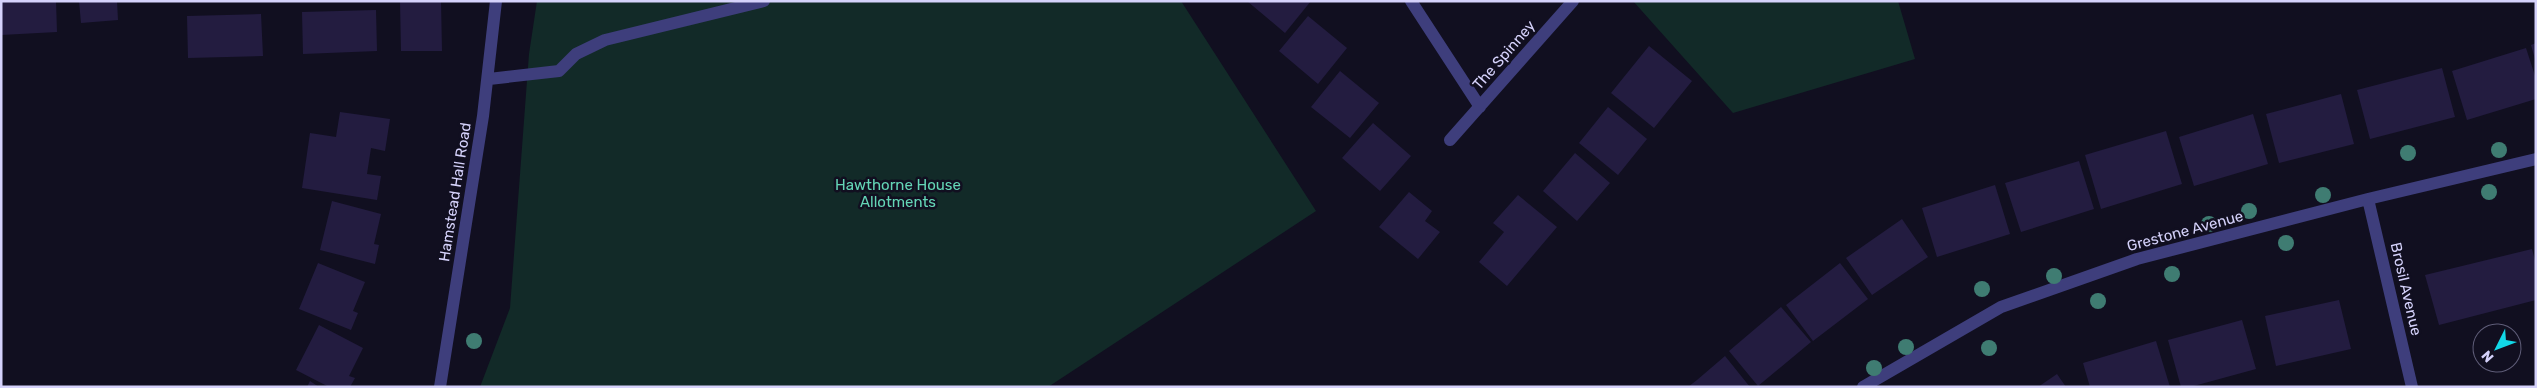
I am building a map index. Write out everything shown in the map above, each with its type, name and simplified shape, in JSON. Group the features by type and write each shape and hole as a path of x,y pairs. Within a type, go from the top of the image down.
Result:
{"street":[{"name":"Hamstead Hall Road","path":"440,387 489,79 496,1"},
{"path":"489,79 559,71 576,54 605,40 764,1"},
{"name":"The Spinney","path":"1411,1 1480,107"},
{"name":"The Spinney","path":"1450,140 1573,1"},
{"name":"Grestone Avenue","path":"1862,387 2001,307 2137,259 2368,199 2536,159"},
{"name":"Brosil Avenue","path":"2368,199 2412,387"}],"green space":[{"name":"Hawthorne House Allotments","path":"537,1 1181,1 1316,211 1048,387 480,387 510,308 529,54"},
{"path":"1633,1 1898,1 1915,59 1733,113"}],"building":[{"path":"1,1 56,1 57,32 1,35"},
{"path":"79,1 117,1 118,20 81,23"},
{"path":"400,1 441,1 442,51 401,51"},
{"path":"1247,1 1311,1 1285,33"},
{"path":"376,10 377,51 303,54 302,12"},
{"path":"261,14 263,56 188,58 187,16"},
{"path":"1308,16 1347,48 1318,84 1279,51"},
{"path":"2536,43 2536,59 2535,59 2531,45"},
{"path":"1649,46 1692,81 1654,128 1611,93"},
{"path":"2526,48 2536,79 2536,99 2467,120 2452,71"},
{"path":"2442,68 2455,117 2370,139 2357,90"},
{"path":"1340,71 1379,103 1350,138 1311,107"},
{"path":"2341,94 2354,144 2279,163 2266,114"},
{"path":"1608,107 1647,139 1618,175 1579,143"},
{"path":"340,112 390,119 385,151 371,148 367,174 381,176 377,200 302,188 310,133 336,137"},
{"path":"2253,114 2268,164 2194,186 2179,137"},
{"path":"1373,123 1411,156 1380,191 1342,158"},
{"path":"2166,131 2182,184 2101,209 2085,155"},
{"path":"1575,153 1610,183 1577,221 1543,191"},
{"path":"2079,161 2094,209 2021,232 2005,183"},
{"path":"1995,185 2010,234 1937,257 1922,208"},
{"path":"1409,192 1432,211 1425,221 1440,232 1418,259 1379,227"},
{"path":"1518,195 1557,227 1507,286 1479,262 1504,232 1493,223"},
{"path":"332,201 381,214 374,244 379,245 375,264 320,250"},
{"path":"1902,219 1928,257 1872,295 1846,258"},
{"path":"2532,249 2536,264 2536,300 2439,325 2425,275"},
{"path":"318,263 365,282 353,311 358,313 351,330 299,309"},
{"path":"1840,263 1868,299 1813,341 1786,305"},
{"path":"2339,300 2351,349 2276,366 2265,316"},
{"path":"1781,307 1811,342 1758,386 1729,351"},
{"path":"2242,320 2256,369 2190,387 2181,387 2168,340"},
{"path":"319,325 363,348 349,376 355,378 350,387 329,387 296,370"},
{"path":"2156,341 2170,387 2090,387 2083,363"},
{"path":"1725,356 1750,387 1688,387 1697,380"},
{"path":"2057,374 2066,387 2038,387"},
{"path":"310,381 319,387 307,387"}]}
